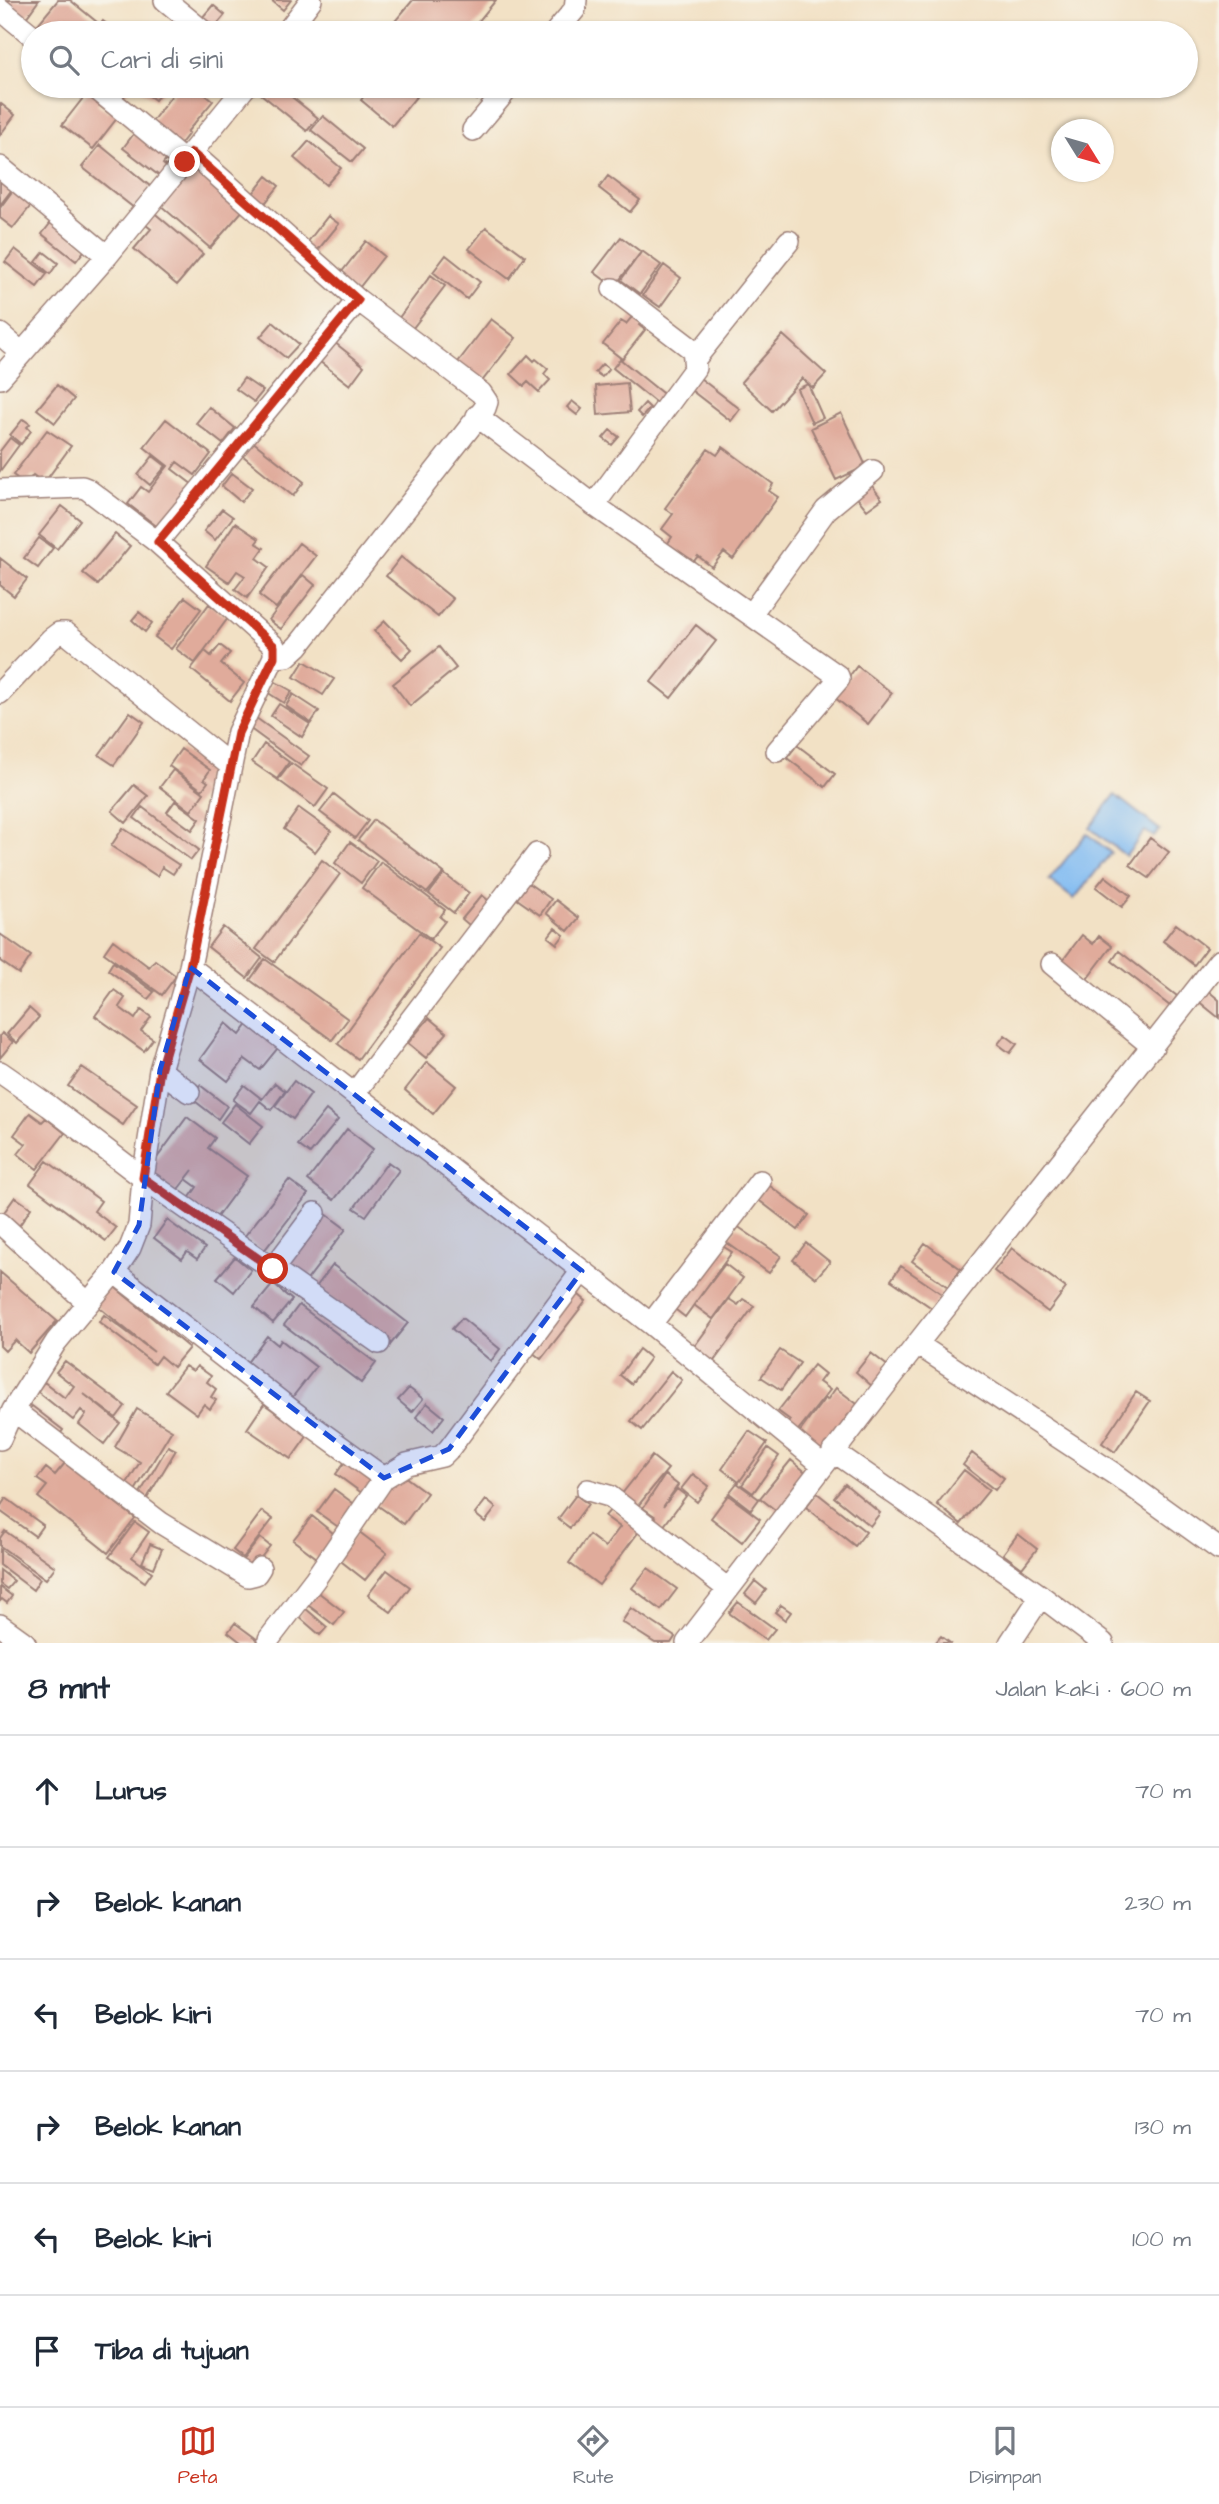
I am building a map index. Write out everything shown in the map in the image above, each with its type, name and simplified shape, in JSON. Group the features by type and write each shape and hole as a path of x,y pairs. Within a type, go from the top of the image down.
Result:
{"street":[{"path":"165,0 190,21"},
{"path":"295,21 311,0"},
{"path":"565,21 575,9 576,0"},
{"path":"0,9 21,26"},
{"path":"109,98 189,157 358,300 481,393 487,402 298,646 288,656 274,657"},
{"path":"0,378 107,256 236,98"},
{"path":"473,130 500,98"},
{"path":"0,167 107,256"},
{"path":"695,359 789,241"},
{"path":"594,505 695,368 693,350 613,289"},
{"path":"158,542 358,300"},
{"path":"0,334 22,353"},
{"path":"477,416 594,505 839,677 776,751"},
{"path":"751,614 826,510 873,471"},
{"path":"0,490 82,487 158,542 274,646 274,657 238,733 190,967 160,1070 143,1178 139,1225 130,1248 114,1272 57,1342 13,1410 0,1439"},
{"path":"0,694 51,639 59,633 66,633 231,766"},
{"path":"354,1094 537,853"},
{"path":"687,1643 828,1458 1219,961"},
{"path":"1052,964 1153,1047"},
{"path":"190,967 828,1458 1041,1597 1103,1643"},
{"path":"160,1070 189,1092"},
{"path":"0,1072 143,1178 379,1343"},
{"path":"651,1324 760,1181"},
{"path":"273,1269 315,1213"},
{"path":"0,1223 88,1303"},
{"path":"269,1639 315,1579 384,1478 407,1464 442,1456 449,1449 582,1271"},
{"path":"114,1272 308,1423 384,1478"},
{"path":"917,1344 1119,1477 1219,1549"},
{"path":"13,1410 174,1533 248,1576 256,1574 260,1569"},
{"path":"588,1490 609,1496 728,1589"},
{"path":"1010,1643 1041,1597"},
{"path":"0,1625 25,1643"}],"highlighted area":[{"path":"190,967 582,1271 449,1449 384,1478 114,1272 139,1225 160,1070"}],"water":[{"path":"1115,795 1160,830 1154,837 1145,831 1126,856 1090,828"},
{"path":"1087,833 1111,853 1074,899 1049,880"}],"building":[{"path":"39,0 26,18 5,2"},
{"path":"58,0 70,0 96,21 40,21"},
{"path":"271,0 291,0 283,10"},
{"path":"413,0 496,0 479,21 395,21"},
{"path":"213,5 225,15 220,21 199,21"},
{"path":"83,98 101,98 97,104 109,113 113,108 121,113 93,149 62,125"},
{"path":"170,98 209,98 213,101 176,150 147,128"},
{"path":"266,98 293,98 318,118 307,131"},
{"path":"363,98 415,98 392,126 361,100"},
{"path":"0,103 15,115 0,135"},
{"path":"323,116 363,149 352,162 311,130"},
{"path":"136,131 169,156 163,164 169,169 162,178 123,148"},
{"path":"309,141 341,168 326,185 294,158"},
{"path":"100,145 151,187 134,208 82,167"},
{"path":"193,165 244,209 210,248 159,204"},
{"path":"267,176 279,186 262,207 250,197"},
{"path":"608,176 640,200 630,212 599,188"},
{"path":"0,178 13,188 0,205"},
{"path":"14,189 33,203 13,228 0,218 0,208"},
{"path":"151,210 203,254 177,285 134,249 151,229 141,221"},
{"path":"328,216 339,224 313,256 303,248"},
{"path":"53,220 87,247 76,261 42,234"},
{"path":"486,227 525,256 509,279 469,249"},
{"path":"621,237 641,252 614,287 594,272"},
{"path":"366,241 384,256 355,293 337,278"},
{"path":"15,249 47,274 37,287 5,262"},
{"path":"642,251 661,265 640,294 621,280"},
{"path":"44,252 58,263 50,274 36,262"},
{"path":"446,255 480,282 467,299 433,272"},
{"path":"664,265 681,278 660,307 643,295"},
{"path":"431,275 445,286 409,333 395,323"},
{"path":"637,311 645,317 639,325 645,330 622,359 603,344 621,321 626,324"},
{"path":"491,319 516,338 479,385 455,366"},
{"path":"273,322 299,344 286,358 260,337"},
{"path":"783,335 826,374 813,388 802,378 772,411 741,382"},
{"path":"334,342 364,366 350,385 319,361"},
{"path":"528,355 548,369 544,374 550,380 539,392 528,382 524,386 511,374"},
{"path":"620,359 667,397 660,406 613,368"},
{"path":"602,364 609,369 602,377 595,372"},
{"path":"696,375 740,409 731,421 687,387"},
{"path":"244,378 263,391 254,402 236,389"},
{"path":"627,383 630,412 598,415 596,386"},
{"path":"808,384 823,418 812,423 797,389"},
{"path":"57,385 74,399 55,423 37,409"},
{"path":"572,401 582,409 577,415 567,407"},
{"path":"645,403 650,408 642,417 637,412"},
{"path":"209,407 235,428 223,444 196,423"},
{"path":"841,413 866,466 836,480 811,428"},
{"path":"23,419 30,424 27,427 31,431 21,444 10,435"},
{"path":"166,419 211,454 195,475 177,462 172,469 197,488 164,532 128,504 141,487 148,492 168,466 144,447"},
{"path":"47,430 71,446 44,483 33,475 26,484 13,475"},
{"path":"610,430 619,437 612,445 603,438"},
{"path":"10,438 19,445 0,471 0,451"},
{"path":"252,441 304,482 293,496 242,455"},
{"path":"723,447 773,484 769,491 778,497 733,559 724,552 712,567 698,556 691,565 666,546 672,537 662,529 673,514 665,508 708,449 717,455"},
{"path":"153,456 166,466 150,485 138,475"},
{"path":"232,473 252,488 241,502 222,486"},
{"path":"869,482 882,499 867,510 854,494"},
{"path":"62,506 80,520 57,549 39,535"},
{"path":"222,509 233,517 215,540 204,531"},
{"path":"235,523 259,539 256,543 264,548 257,558 269,567 247,598 235,589 245,576 237,571 229,582 206,566"},
{"path":"115,534 130,546 98,585 83,573"},
{"path":"39,538 53,548 38,568 24,558"},
{"path":"299,543 316,556 276,608 259,595"},
{"path":"401,557 453,599 438,617 386,576"},
{"path":"0,558 27,579 14,596 0,585"},
{"path":"303,575 315,585 281,629 269,620"},
{"path":"185,597 201,609 171,649 155,637"},
{"path":"209,604 228,618 195,663 176,649"},
{"path":"139,612 152,623 145,632 132,620"},
{"path":"385,621 412,649 402,659 374,631"},
{"path":"696,625 716,641 671,698 651,682"},
{"path":"220,645 230,653 221,664 244,683 230,701 191,669 205,651 211,656"},
{"path":"439,647 456,668 410,706 393,684"},
{"path":"304,661 334,679 323,695 294,677"},
{"path":"857,666 892,693 868,724 834,697"},
{"path":"274,681 292,691 284,703 267,692"},
{"path":"293,694 319,711 311,723 286,706"},
{"path":"279,704 310,724 302,737 271,716"},
{"path":"130,712 144,722 114,765 99,755"},
{"path":"252,715 309,756 301,766 245,725"},
{"path":"264,744 289,762 277,779 252,762"},
{"path":"797,745 835,774 825,787 787,758"},
{"path":"181,749 210,770 204,779 208,782 202,790 169,766"},
{"path":"291,763 328,789 315,807 278,780"},
{"path":"173,770 204,793 191,811 160,787"},
{"path":"134,785 148,796 126,823 112,811"},
{"path":"334,794 368,821 355,838 320,812"},
{"path":"175,801 200,819 192,830 167,812"},
{"path":"142,807 199,850 191,860 134,818"},
{"path":"299,808 331,831 315,852 284,829"},
{"path":"374,820 444,873 427,893 358,840"},
{"path":"123,828 179,865 173,874 162,867 157,876 111,846"},
{"path":"1150,838 1169,852 1149,878 1130,865"},
{"path":"350,842 377,861 361,883 335,863"},
{"path":"322,860 340,874 274,962 256,949"},
{"path":"381,862 445,910 440,917 445,921 431,939 362,888"},
{"path":"444,874 469,893 454,913 429,894"},
{"path":"1105,876 1131,896 1122,907 1096,887"},
{"path":"528,883 551,899 540,915 517,899"},
{"path":"482,895 495,906 475,930 462,919"},
{"path":"556,900 579,918 568,931 546,913"},
{"path":"1176,924 1207,948 1194,965 1163,941"},
{"path":"223,927 262,958 247,978 208,947"},
{"path":"555,928 564,935 557,944 548,937"},
{"path":"419,933 440,948 358,1059 338,1044"},
{"path":"0,934 31,956 19,974 0,961"},
{"path":"1082,935 1093,944 1099,936 1112,946 1084,983 1060,964"},
{"path":"113,940 149,967 155,960 176,976 162,995 104,953"},
{"path":"1119,951 1177,996 1170,1006 1112,961"},
{"path":"265,959 348,1019 332,1040 250,980"},
{"path":"113,962 154,992 148,999 108,970"},
{"path":"1206,989 1219,1000 1219,1018 1197,1000"},
{"path":"114,990 125,998 119,1007 135,1019 141,1010 151,1017 141,1031 153,1039 144,1051 95,1016"},
{"path":"29,1008 39,1017 17,1043 7,1034"},
{"path":"429,1018 447,1033 426,1058 408,1043"},
{"path":"252,1019 282,1043 260,1070 245,1059 228,1081 200,1059 226,1023 240,1035"},
{"path":"2,1033 13,1042 0,1058 0,1036"},
{"path":"1005,1035 1017,1044 1010,1053 998,1044"},
{"path":"427,1062 456,1086 433,1114 405,1090"},
{"path":"82,1067 137,1105 123,1125 68,1086"},
{"path":"294,1081 311,1094 293,1119 275,1106"},
{"path":"275,1083 285,1091 271,1110 260,1101 251,1113 233,1100 244,1085 262,1099"},
{"path":"200,1085 227,1106 218,1119 191,1098"},
{"path":"235,1104 263,1126 249,1144 221,1122"},
{"path":"326,1110 338,1120 310,1154 298,1145"},
{"path":"30,1113 42,1122 46,1118 65,1133 37,1169 18,1154 26,1144 14,1135"},
{"path":"187,1117 215,1138 208,1148 247,1176 213,1222 186,1203 197,1187 186,1179 193,1170 175,1193 146,1173"},
{"path":"347,1129 373,1149 334,1200 308,1180"},
{"path":"47,1161 101,1201 94,1211 116,1228 106,1241 30,1184"},
{"path":"388,1162 399,1170 366,1216 354,1208"},
{"path":"289,1180 308,1194 263,1252 244,1237"},
{"path":"766,1183 809,1215 798,1230 756,1198"},
{"path":"15,1197 31,1208 17,1229 0,1218"},
{"path":"326,1214 346,1229 304,1284 284,1268"},
{"path":"167,1220 205,1248 197,1259 187,1252 182,1259 154,1238"},
{"path":"737,1226 781,1256 769,1273 726,1242"},
{"path":"716,1242 732,1252 685,1317 671,1306"},
{"path":"806,1243 830,1262 816,1278 793,1260"},
{"path":"925,1243 961,1269 948,1287 912,1261"},
{"path":"1012,1248 1066,1288 1048,1312 994,1271"},
{"path":"235,1257 251,1270 234,1292 217,1278"},
{"path":"725,1264 743,1278 713,1319 694,1305"},
{"path":"333,1265 408,1323 390,1345 316,1287"},
{"path":"901,1266 942,1294 932,1308 891,1280"},
{"path":"0,1272 57,1321 29,1353 15,1340 5,1351 0,1346"},
{"path":"111,1284 189,1348 173,1367 160,1356 154,1364 99,1322 104,1315 154,1352 95,1304"},
{"path":"273,1284 292,1300 273,1323 254,1307"},
{"path":"572,1289 586,1301 541,1359 527,1348"},
{"path":"729,1299 738,1305 743,1299 754,1306 711,1365 691,1351"},
{"path":"299,1305 376,1363 361,1383 284,1325"},
{"path":"462,1318 500,1349 491,1361 452,1329"},
{"path":"267,1336 278,1345 281,1340 316,1367 287,1404 246,1364"},
{"path":"639,1349 650,1358 631,1384 620,1375"},
{"path":"780,1350 800,1363 781,1390 761,1377"},
{"path":"871,1353 889,1367 873,1387 856,1372"},
{"path":"65,1361 125,1406 116,1418 84,1394 120,1423 104,1444 79,1424 86,1414 81,1410 73,1420 37,1391 44,1382 65,1398 74,1386 56,1372"},
{"path":"814,1365 825,1374 819,1382 830,1390 795,1434 785,1426 790,1420 778,1411"},
{"path":"185,1366 193,1371 197,1366 211,1376 207,1382 216,1389 211,1397 216,1400 210,1409 204,1404 197,1414 166,1391"},
{"path":"671,1371 682,1380 642,1430 631,1421"},
{"path":"409,1388 423,1399 412,1412 398,1400"},
{"path":"836,1388 861,1407 853,1418 848,1415 841,1425 845,1428 823,1457 796,1437 825,1398 827,1400"},
{"path":"1136,1392 1150,1401 1115,1452 1102,1443"},
{"path":"427,1403 444,1417 433,1431 416,1417"},
{"path":"264,1404 308,1435 291,1459 247,1429"},
{"path":"32,1406 63,1430 56,1440 24,1416"},
{"path":"137,1409 172,1430 133,1494 124,1488 140,1462 115,1447"},
{"path":"749,1431 767,1443 739,1482 722,1469"},
{"path":"168,1446 176,1450 146,1500 139,1495"},
{"path":"768,1448 779,1456 753,1493 742,1485"},
{"path":"972,1453 1004,1478 995,1490 963,1465"},
{"path":"652,1456 668,1469 633,1512 617,1500"},
{"path":"347,1459 377,1481 366,1496 336,1474"},
{"path":"791,1460 809,1475 779,1513 760,1498"},
{"path":"65,1463 135,1518 108,1553 38,1497 47,1486 37,1479 46,1468 55,1475"},
{"path":"964,1470 989,1490 961,1524 937,1504"},
{"path":"400,1473 427,1493 404,1524 377,1505"},
{"path":"693,1474 709,1486 697,1502 681,1489"},
{"path":"665,1475 678,1485 663,1507 677,1489 686,1496 660,1531 651,1524 656,1517 643,1508"},
{"path":"737,1483 759,1499 751,1510 729,1493"},
{"path":"845,1484 880,1513 870,1526 834,1497"},
{"path":"334,1489 361,1509 344,1531 317,1512"},
{"path":"817,1493 866,1532 855,1546 806,1507"},
{"path":"576,1495 588,1504 570,1528 558,1519"},
{"path":"728,1495 760,1519 742,1542 711,1518"},
{"path":"6,1498 43,1525 35,1536 0,1511"},
{"path":"486,1500 496,1508 485,1522 475,1514"},
{"path":"611,1509 640,1530 599,1585 569,1563 589,1535 605,1547 620,1527 605,1516"},
{"path":"262,1511 273,1519 243,1558 233,1550"},
{"path":"312,1516 339,1538 321,1561 293,1540"},
{"path":"135,1522 149,1532 132,1557 152,1572 145,1582 109,1557"},
{"path":"5,1531 55,1567 46,1579 0,1546 0,1538"},
{"path":"358,1531 387,1553 365,1580 337,1558"},
{"path":"1018,1534 1037,1549 1022,1568 1003,1554"},
{"path":"260,1538 270,1546 251,1570 241,1562"},
{"path":"150,1544 162,1549 154,1568 142,1563"},
{"path":"0,1549 40,1579 33,1590 0,1565"},
{"path":"648,1568 677,1589 661,1610 632,1588"},
{"path":"0,1570 14,1581 7,1589 0,1584"},
{"path":"387,1570 410,1587 391,1612 368,1595"},
{"path":"755,1581 766,1590 756,1603 745,1594"},
{"path":"0,1587 12,1596 7,1603 2,1599 0,1601"},
{"path":"314,1589 344,1612 334,1625 304,1602"},
{"path":"738,1602 775,1629 766,1640 729,1613"},
{"path":"781,1605 791,1612 785,1620 775,1612"},
{"path":"305,1608 327,1627 320,1635 298,1616"},
{"path":"631,1608 675,1637 671,1643 655,1643 622,1622"},
{"path":"235,1623 258,1640 256,1643 242,1643 228,1632"},
{"path":"941,1636 950,1643 935,1643"}],"route":[{"path":"185,162 192,153 358,300 158,542 274,646 274,657 238,733 190,967 160,1070 143,1178 273,1269"}]}
